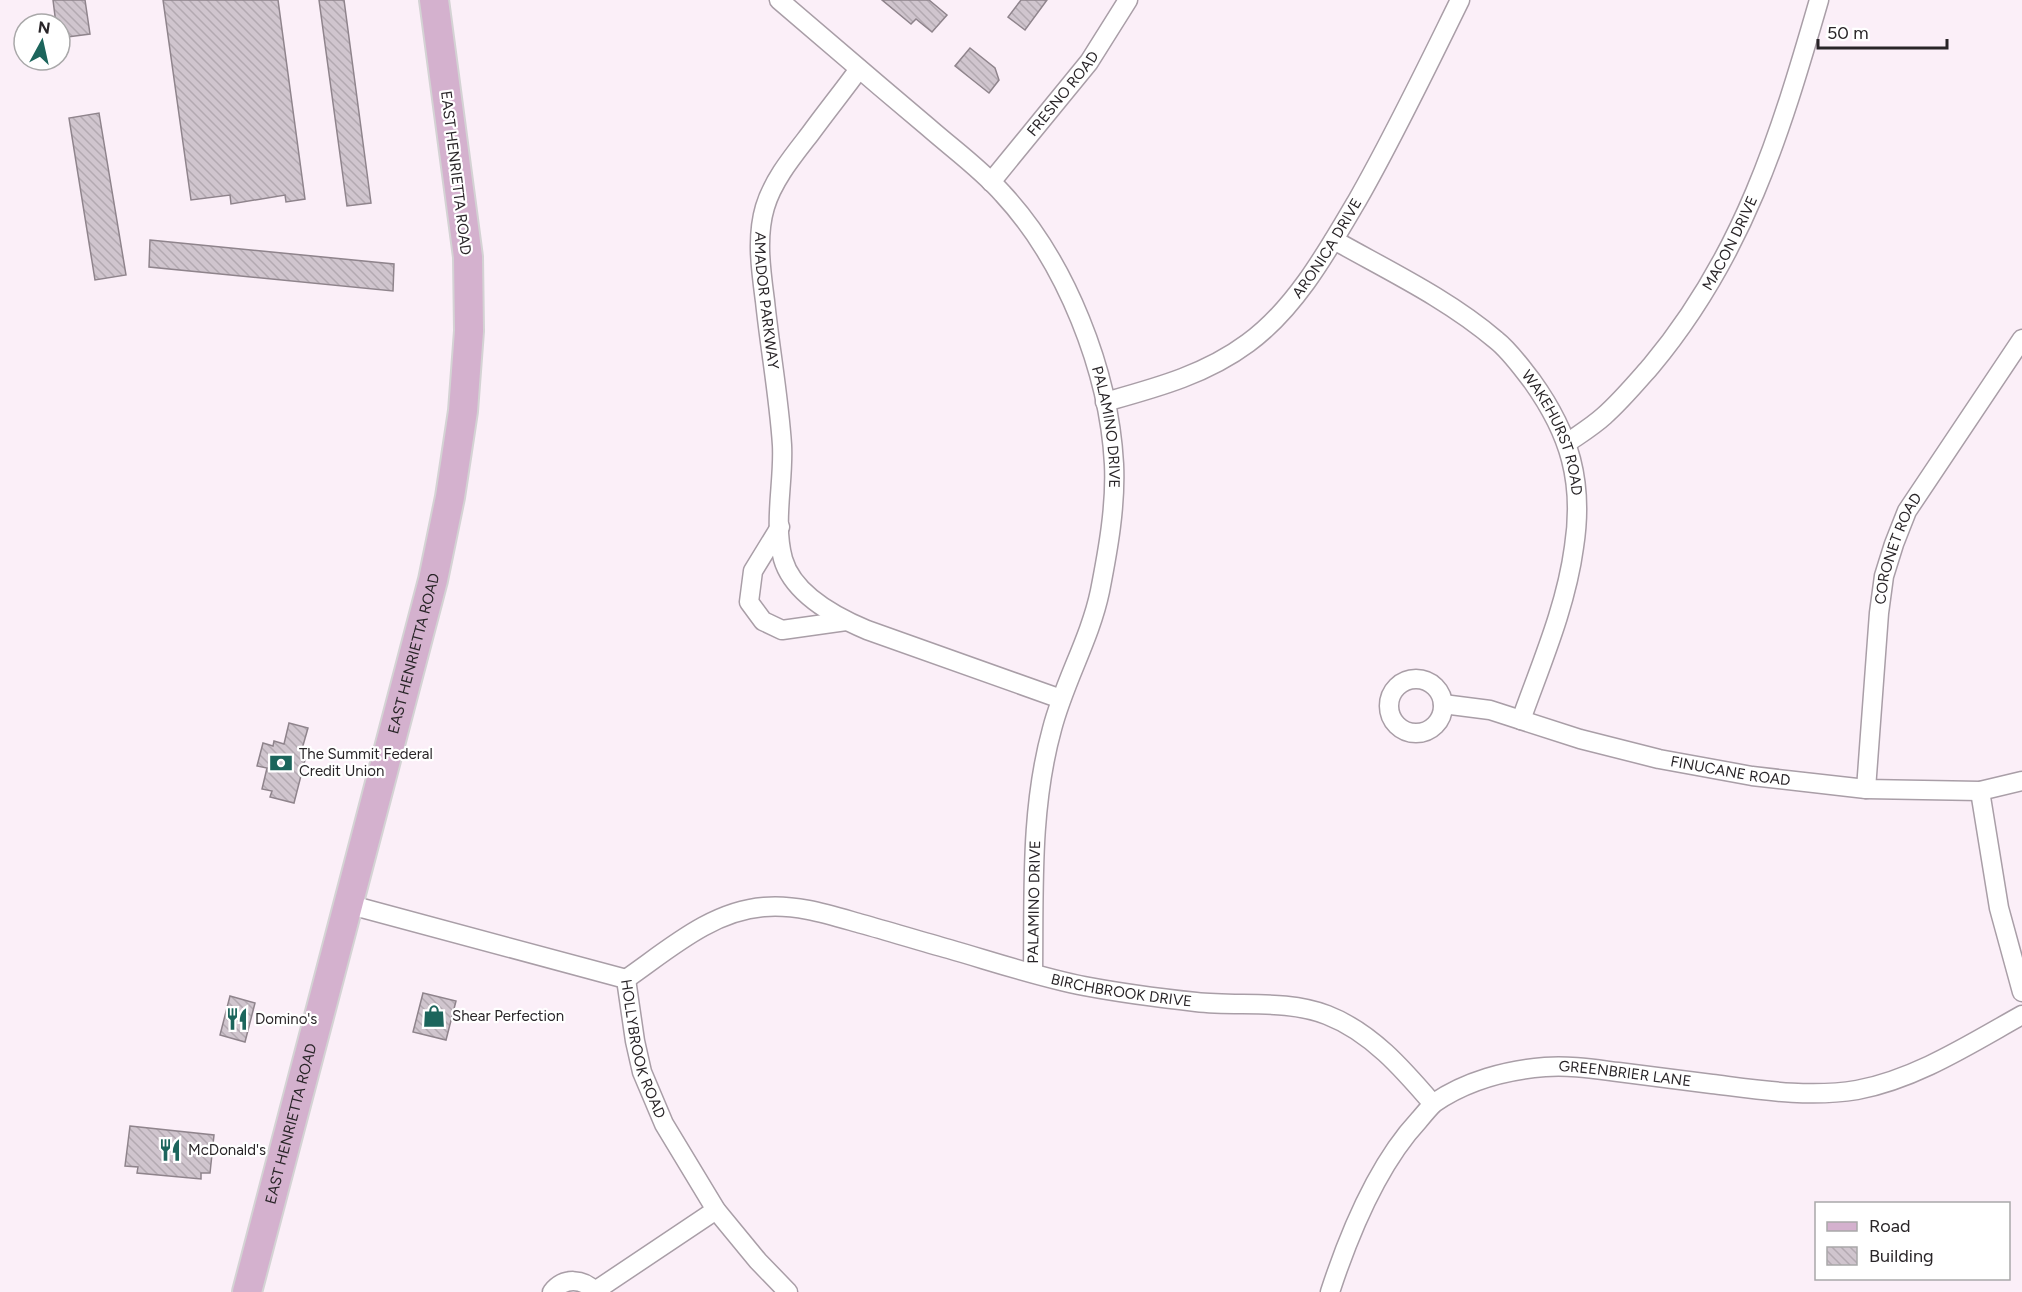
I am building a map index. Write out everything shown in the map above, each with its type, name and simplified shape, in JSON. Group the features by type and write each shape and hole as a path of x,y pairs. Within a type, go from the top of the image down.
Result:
{"main road":[{"name":"EAST HENRIETTA ROAD","path":"247,1292 433,580 450,497 463,411 469,331 468,257 434,0"}],"street":[{"name":"PALAMINO DRIVE","path":"778,0 1005,195 1047,253 1084,332 1105,402 1114,465 1113,511 1091,622 1061,699 1049,738 1038,796 1034,845 1033,973"},
{"name":"FRESNO ROAD","path":"991,182 1089,62 1128,0"},
{"name":"ARONICA DRIVE","path":"1105,402 1178,381 1209,367 1249,342 1286,307 1334,240 1391,140 1460,0"},
{"name":"MACON DRIVE","path":"1567,443 1604,416 1640,379 1673,340 1717,271 1752,202 1798,71 1819,0"},
{"name":"AMADOR PARKWAY","path":"859,69 793,157 776,182 765,207 761,235 761,269 782,446 780,527 784,559 801,587 827,610 846,621 1061,699"},
{"name":"WAKEHURST ROAD","path":"1334,240 1465,316 1498,342 1539,391 1567,443 1578,498 1578,523 1574,549 1567,585 1521,720"},
{"name":"CORONET ROAD","path":"1866,789 1879,613 1884,576 1894,544 1907,511 2022,339"},
{"name":"AMADOR PARKWAY","path":"780,527 753,571 749,602 763,621 782,630 846,621"},
{"name":"FINUCANE ROAD","path":"1443,704 1490,710 1580,739 1659,759 1752,776 1866,789 1980,791 2022,781"},
{"path":"1980,791 1999,908 2022,992"},
{"name":"HOLLYBROOK ROAD","path":"347,904 626,979 642,1072 651,1098 664,1124 716,1210 758,1261 788,1292"},
{"name":"BIRCHBROOK DRIVE","path":"626,979 697,930 722,916 746,909 787,906 830,915 1085,986 1198,1003 1262,1005 1307,1010 1326,1015 1381,1048 1406,1072 1433,1104"},
{"name":"GREENBRIER LANE","path":"1330,1292 1353,1230 1378,1177 1406,1134 1433,1104 1466,1084 1503,1074 1546,1067 1592,1069 1768,1091 1810,1093 1857,1090 1893,1080 1946,1057 2022,1015"},
{"path":"552,1292 564,1282 572,1280 588,1285 595,1291 716,1210"}],"building":[{"path":"53,0 85,0 90,34 72,36 72,12 54,12"},
{"path":"163,0 278,0 305,199 286,202 285,195 231,204 230,195 191,200"},
{"path":"319,0 344,0 371,203 347,206"},
{"path":"882,0 929,0 947,15 932,32 916,19 911,24"},
{"path":"1021,0 1047,0 1025,30 1008,17"},
{"path":"970,48 995,68 999,80 989,93 955,66"},
{"path":"99,113 126,275 95,280 69,118"},
{"path":"150,240 394,264 393,291 149,267"},
{"name":"The Summit Federal Credit Union","path":"289,723 308,728 301,759 305,760 294,803 270,797 272,791 262,789 267,768 257,766 263,743 273,746 274,741 284,744"},
{"name":"Shear Perfection","path":"423,993 456,1001 446,1040 413,1032"},
{"name":"Domino's","path":"230,996 255,1003 245,1042 220,1035"},
{"name":"McDonald's","path":"130,1126 214,1135 210,1173 201,1173 201,1179 137,1173 138,1167 125,1166"}],"place":[{"name":"The Summit Federal Credit Union","path":"281,763"},
{"name":"Shear Perfection","path":"434,1016"},
{"name":"Domino's","path":"237,1019"},
{"name":"McDonald's","path":"170,1150"}]}
